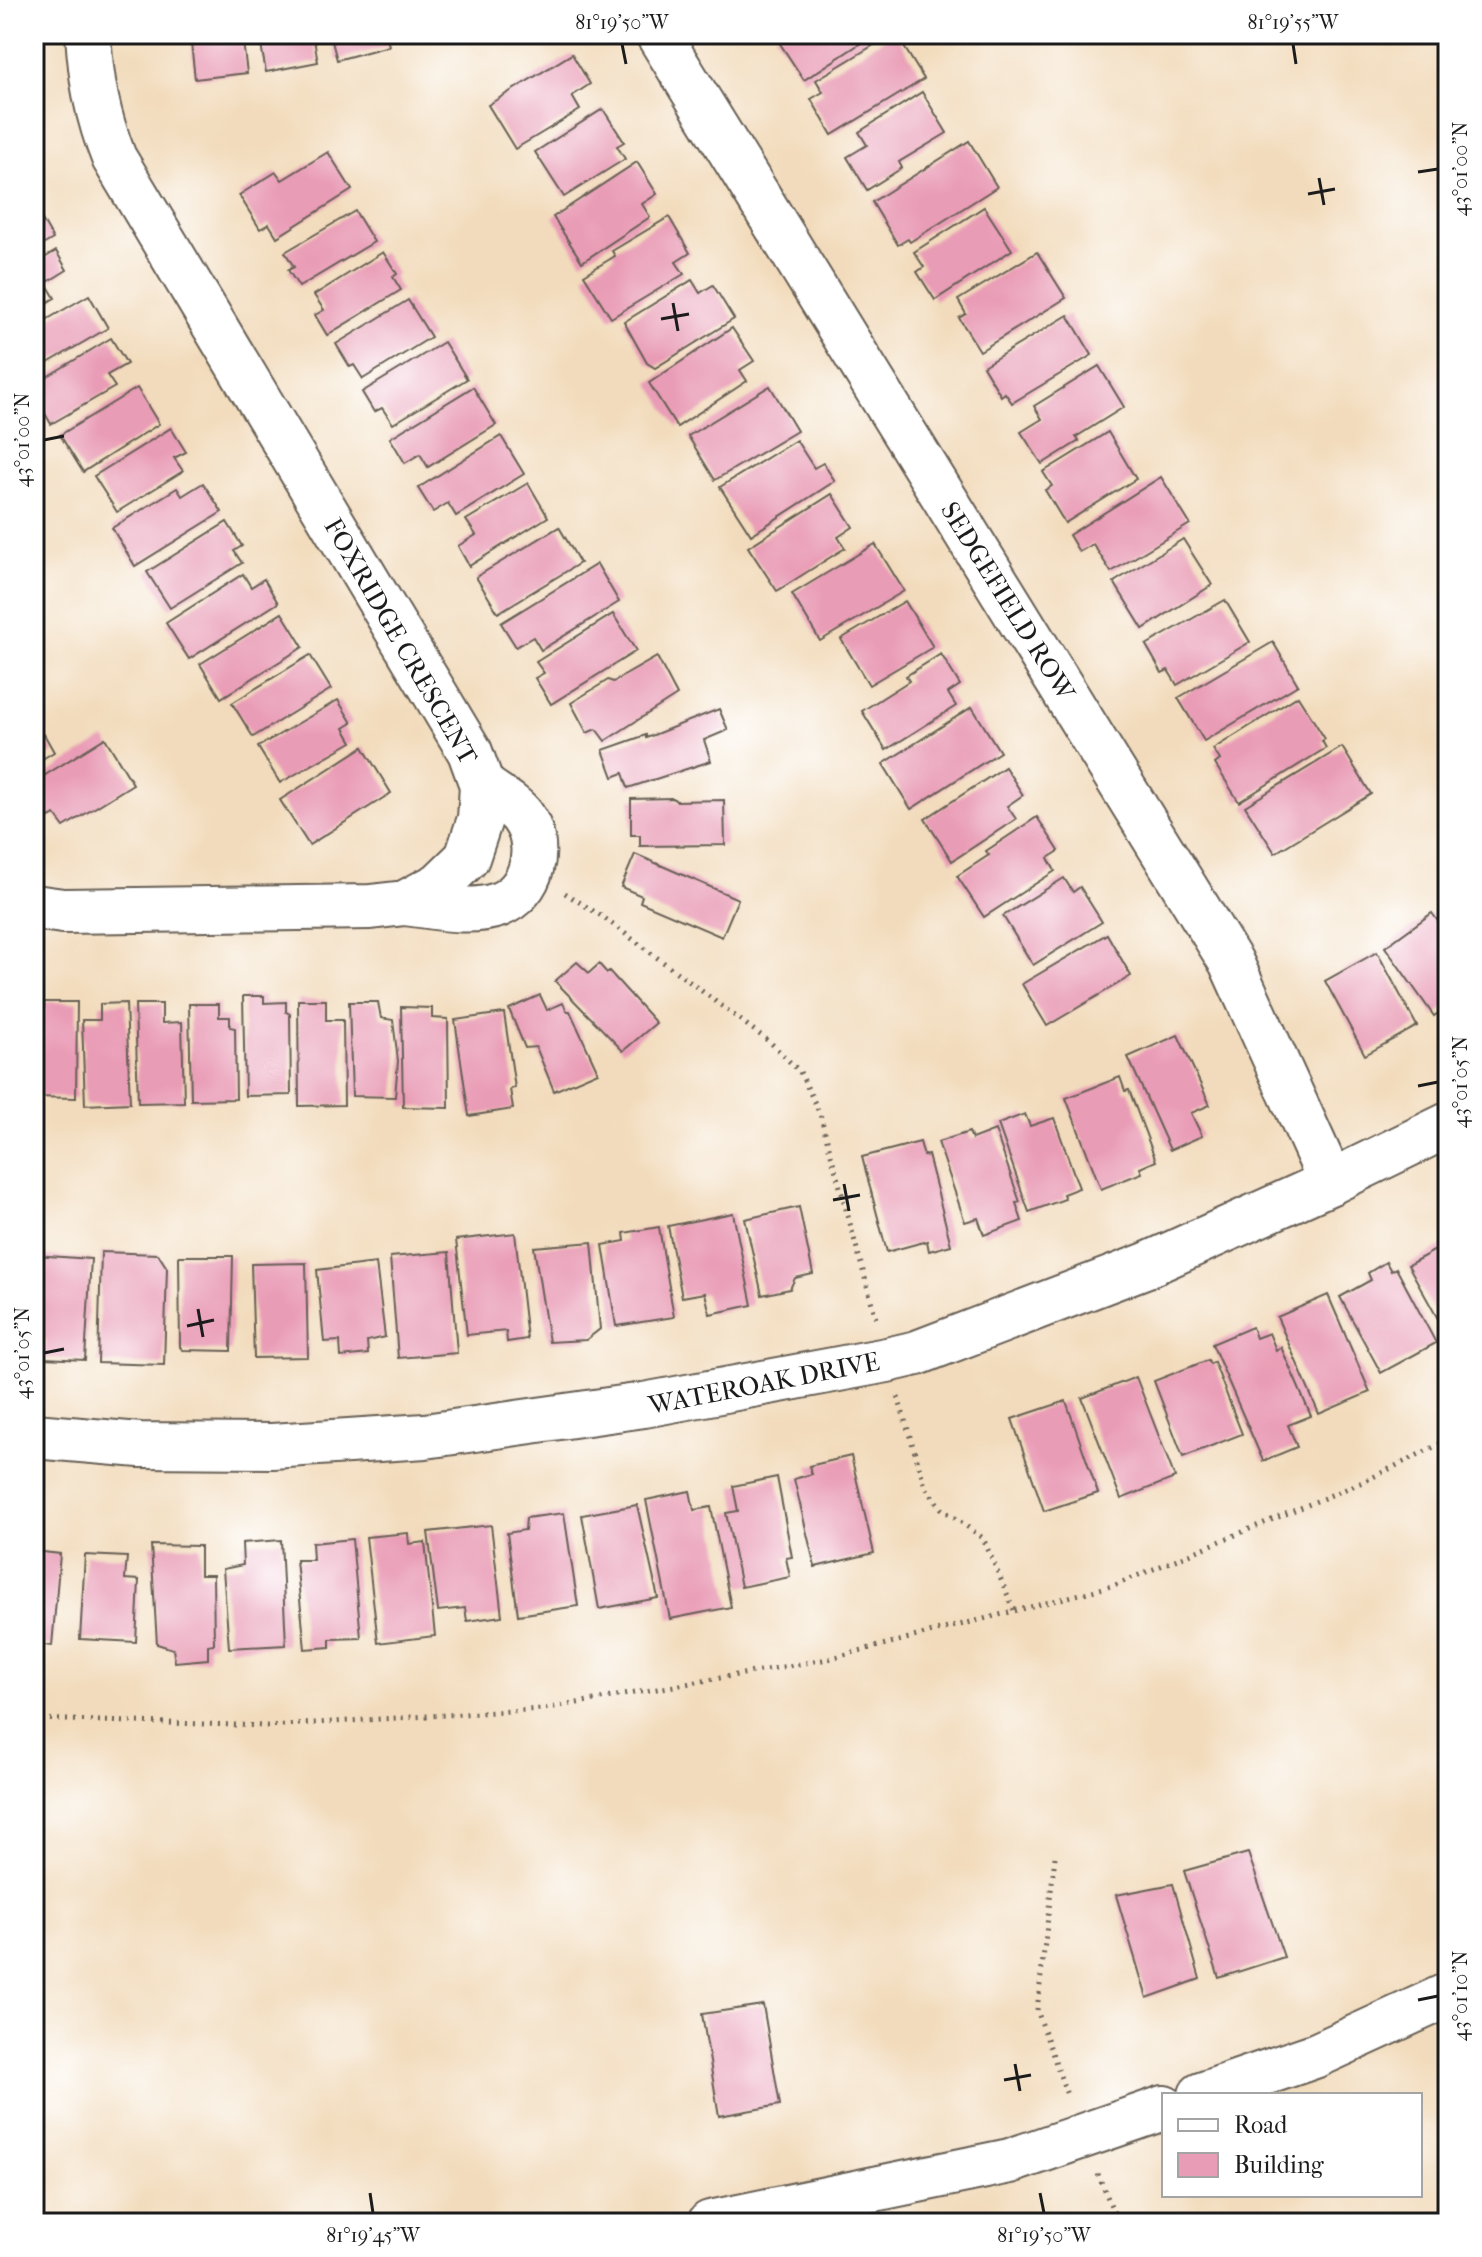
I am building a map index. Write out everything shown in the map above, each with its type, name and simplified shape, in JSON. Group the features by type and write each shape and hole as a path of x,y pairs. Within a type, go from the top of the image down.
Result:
{"street":[{"name":"FOXRIDGE CRESCENT","path":"34,907 63,911 354,907 405,903 439,885 467,858 480,819 482,785 470,752 114,158 90,79 88,34"},
{"name":"SEDGEFIELD ROW","path":"658,34 1231,962 1331,1182"},
{"path":"405,903 471,910 498,905 519,893 531,871 533,844 522,816 482,785"},
{"name":"WATEROAK DRIVE","path":"34,1436 140,1445 272,1446 425,1436 644,1405 887,1360 917,1353 1147,1265 1448,1125"},
{"path":"1207,2093 1317,2055 1448,1995"},
{"path":"710,2223 1010,2161 1162,2109"}],"path":[{"path":"531,871 603,917 771,1043 800,1072 820,1114 925,1486 941,1508 983,1538 1014,1610"},
{"path":"34,1719 267,1726 543,1709 828,1659 1115,1585 1365,1481 1448,1440"},
{"path":"1055,1857 1037,2010 1082,2136 1118,2223"}],"building":[{"path":"190,34 242,34 247,73 195,79"},
{"path":"259,34 313,34 318,62 266,72"},
{"path":"330,34 386,34 389,46 337,60"},
{"path":"863,34 867,39 804,80 775,36"},
{"path":"896,34 924,79 832,135 811,99 823,92 816,80"},
{"path":"572,54 590,84 572,96 580,110 515,149 488,105"},
{"path":"922,92 947,133 899,162 902,168 867,190 847,157 867,145 859,132"},
{"path":"603,109 624,142 617,146 625,159 564,197 535,152"},
{"path":"969,141 997,187 910,242 908,239 898,245 872,202"},
{"path":"328,152 352,190 277,237 269,224 260,229 239,195 276,172 282,180"},
{"path":"637,162 657,194 642,204 650,217 582,262 553,217"},
{"path":"984,207 1012,250 935,300 917,272 924,267 914,252"},
{"path":"355,211 374,242 299,287 288,270 294,267 285,252"},
{"path":"40,216 53,239 34,250 34,219"},
{"path":"669,217 690,253 676,262 684,274 611,318 584,275 615,256 612,251"},
{"path":"56,251 67,270 46,283 55,298 34,310 34,264"},
{"path":"383,252 397,274 393,277 401,290 327,335 315,315 324,310 314,295"},
{"path":"1037,252 1066,298 980,351 959,318 966,314 958,300"},
{"path":"692,280 700,293 713,285 734,319 655,368 647,363 624,322"},
{"path":"89,295 108,328 34,371 34,327"},
{"path":"408,300 431,337 363,379 354,365 350,367 336,344"},
{"path":"1068,315 1092,355 1012,403 1005,393 1001,396 983,366"},
{"path":"732,328 754,361 740,370 747,381 677,427 649,383"},
{"path":"111,338 127,364 107,375 115,387 51,424 39,403 44,399 35,384"},
{"path":"444,342 467,379 393,424 382,408 374,412 362,392"},
{"path":"1099,366 1124,407 1076,437 1079,441 1042,464 1021,432 1042,419 1034,406"},
{"path":"770,386 797,431 715,480 688,436"},
{"path":"473,387 496,425 428,467 420,454 405,463 390,438"},
{"path":"137,388 159,424 83,472 60,435"},
{"path":"171,428 186,452 174,458 183,471 117,512 94,476"},
{"path":"1108,432 1136,479 1065,523 1045,490 1052,486 1043,472"},
{"path":"501,436 524,474 456,516 448,503 433,512 418,488"},
{"path":"796,440 814,468 823,463 835,481 751,535 720,487"},
{"path":"1161,477 1190,524 1111,572 1093,544 1079,552 1069,535"},
{"path":"203,483 222,512 135,566 112,528 177,488 182,496"},
{"path":"528,483 548,517 469,566 458,546 476,535 466,520"},
{"path":"832,494 853,527 838,537 845,548 777,591 748,547"},
{"path":"227,522 242,546 234,551 242,563 170,608 147,572"},
{"path":"559,527 580,563 498,613 476,577"},
{"path":"1183,539 1212,585 1143,629 1114,582"},
{"path":"875,544 904,591 820,641 792,594"},
{"path":"597,564 619,602 541,650 533,637 516,647 501,623"},
{"path":"243,574 251,587 264,579 278,603 189,659 166,623"},
{"path":"1225,600 1250,642 1177,685 1168,670 1162,673 1146,645"},
{"path":"905,601 933,647 869,685 841,639"},
{"path":"282,613 303,647 221,698 200,664"},
{"path":"613,614 636,651 551,704 535,678 544,673 536,662"},
{"path":"1273,642 1298,685 1204,741 1178,698"},
{"path":"941,654 960,685 948,693 956,706 886,750 862,711 909,681 906,676"},
{"path":"310,655 331,689 253,737 232,703"},
{"path":"657,657 677,695 605,741 596,729 587,733 571,703 608,680 613,682"},
{"path":"1298,696 1325,739 1322,741 1326,748 1239,802 1215,764 1220,760 1213,749"},
{"path":"338,700 352,723 344,728 352,742 280,783 258,747"},
{"path":"972,707 1000,752 911,809 883,764"},
{"path":"719,709 728,730 704,740 711,761 628,788 623,773 613,777 603,750 646,735 646,738"},
{"path":"34,733 37,738 44,734 54,752 34,764"},
{"path":"105,738 133,784 64,827 55,815 49,818 34,795 34,782"},
{"path":"363,747 391,793 309,845 280,800"},
{"path":"1342,747 1371,794 1275,853 1245,806"},
{"path":"1005,767 1023,795 1007,806 1016,819 952,861 925,819"},
{"path":"673,798 676,801 724,800 725,845 640,846 640,835 631,835 631,799"},
{"path":"1037,817 1059,851 1048,858 1055,871 984,917 957,876 989,855 986,851"},
{"path":"635,854 738,899 722,937 640,902 642,896 621,887"},
{"path":"1064,878 1073,892 1080,887 1102,922 1033,965 1003,916"},
{"path":"1432,913 1448,935 1448,1006 1434,1016 1385,947"},
{"path":"1107,934 1131,976 1047,1026 1022,984"},
{"path":"1377,952 1417,1026 1365,1055 1325,981"},
{"path":"577,962 589,973 599,964 607,973 609,971 656,1023 623,1051 555,981"},
{"path":"540,995 547,1010 563,1003 570,1011 598,1072 554,1091 536,1047 525,1048 509,1009"},
{"path":"243,996 264,996 264,1003 286,1002 286,1012 290,1014 291,1095 245,1096"},
{"path":"298,1000 326,1000 326,1020 343,1020 344,1105 299,1106"},
{"path":"44,1002 77,1002 76,1098 34,1097 34,1020 44,1019"},
{"path":"349,1002 378,1002 381,1018 393,1020 398,1061 395,1097 352,1096"},
{"path":"126,1003 130,1103 85,1105 82,1020 100,1020 100,1004"},
{"path":"135,1004 162,1004 162,1023 182,1022 184,1102 138,1103"},
{"path":"189,1004 219,1004 219,1017 230,1017 230,1027 235,1028 236,1099 191,1100"},
{"path":"401,1007 432,1008 432,1018 448,1019 449,1108 403,1107"},
{"path":"504,1013 515,1088 510,1089 513,1109 469,1116 455,1020"},
{"path":"1178,1035 1210,1105 1191,1113 1202,1136 1170,1150 1128,1057"},
{"path":"1120,1077 1125,1091 1129,1090 1156,1161 1140,1168 1142,1173 1101,1189 1066,1098"},
{"path":"1025,1114 1030,1126 1054,1118 1079,1188 1063,1194 1065,1199 1029,1212 998,1124"},
{"path":"995,1130 1020,1202 1016,1203 1022,1221 984,1235 978,1218 965,1222 938,1142 969,1132 972,1139"},
{"path":"920,1142 924,1156 928,1155 951,1245 929,1251 927,1241 887,1252 862,1157"},
{"path":"799,1207 813,1274 795,1278 790,1289 762,1295 745,1219"},
{"path":"733,1213 752,1305 710,1314 705,1293 682,1297 668,1226"},
{"path":"659,1227 674,1317 616,1326 603,1245 625,1241 624,1233"},
{"path":"515,1233 527,1339 507,1342 506,1331 467,1335 456,1240"},
{"path":"592,1242 600,1329 586,1340 549,1342 534,1247"},
{"path":"1448,1243 1448,1337 1408,1265"},
{"path":"101,1252 158,1254 167,1268 164,1365 98,1363"},
{"path":"449,1252 457,1353 398,1358 390,1257"},
{"path":"34,1255 91,1259 85,1360 44,1358 45,1340 34,1339"},
{"path":"179,1256 233,1256 231,1351 183,1350 180,1347"},
{"path":"1386,1262 1391,1271 1396,1268 1436,1343 1381,1373 1340,1297 1371,1280 1368,1273"},
{"path":"306,1263 308,1357 254,1358 251,1264"},
{"path":"376,1263 385,1337 367,1341 368,1354 341,1357 340,1341 324,1342 317,1270"},
{"path":"1328,1295 1370,1392 1319,1414 1277,1317"},
{"path":"1252,1327 1256,1338 1269,1333 1276,1350 1281,1347 1311,1416 1288,1425 1297,1447 1263,1461 1212,1344"},
{"path":"1208,1360 1210,1364 1214,1362 1242,1434 1183,1457 1154,1381"},
{"path":"1136,1377 1175,1478 1121,1499 1082,1398"},
{"path":"1066,1401 1098,1493 1044,1511 1012,1419"},
{"path":"851,1456 874,1553 815,1567 794,1479 812,1474 809,1466"},
{"path":"777,1477 792,1557 786,1558 790,1577 741,1587 726,1513 738,1511 733,1486"},
{"path":"690,1491 694,1510 711,1507 731,1607 670,1619 646,1500"},
{"path":"637,1505 658,1598 599,1609 582,1515"},
{"path":"564,1513 578,1606 518,1615 507,1533 525,1530 526,1518"},
{"path":"491,1525 502,1616 467,1621 465,1608 438,1611 428,1532"},
{"path":"408,1533 409,1544 425,1542 435,1636 378,1643 366,1537"},
{"path":"352,1539 361,1638 330,1639 330,1647 305,1649 296,1560 313,1560 312,1543"},
{"path":"281,1540 286,1645 229,1648 223,1569 243,1565 242,1543"},
{"path":"151,1545 200,1546 200,1575 213,1575 214,1644 208,1645 208,1659 175,1662 173,1649 157,1644"},
{"path":"34,1551 60,1554 52,1646 34,1644"},
{"path":"85,1555 127,1557 125,1579 139,1580 136,1642 80,1639"},
{"path":"1248,1853 1284,1957 1219,1978 1184,1871"},
{"path":"1173,1884 1200,1979 1147,1998 1116,1895"},
{"path":"763,2005 780,2105 719,2116 702,2014"}]}
